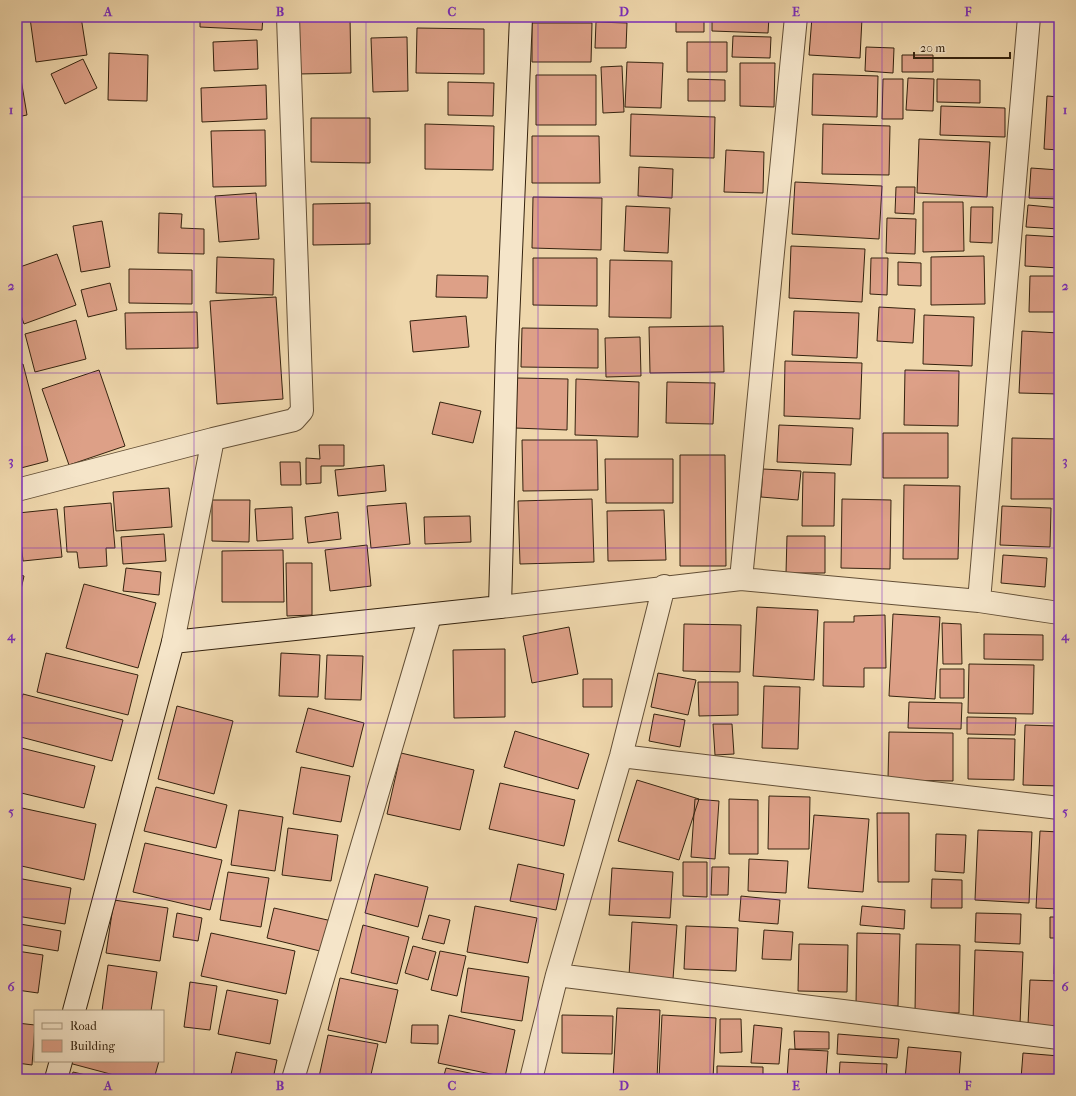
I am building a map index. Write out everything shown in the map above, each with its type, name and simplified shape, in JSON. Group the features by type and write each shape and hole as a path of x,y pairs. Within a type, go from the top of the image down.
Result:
{"street":[{"path":"17,490 213,439 294,420 302,411 288,17"},
{"path":"500,607 507,346 521,17"},
{"path":"741,579 796,17"},
{"path":"980,602 1029,17"},
{"path":"74,1010 172,642 213,439"},
{"path":"172,642 430,616 664,586 741,579 980,602 1059,613"},
{"path":"531,1079 557,974 621,756 664,586"},
{"path":"293,1079 430,616"},
{"path":"621,756 1059,808"},
{"path":"557,974 1059,1038"},
{"path":"56,1079 61,1062"}],"building":[{"path":"81,17 87,55 36,62 30,18"},
{"path":"200,17 263,17 262,30 200,27"},
{"path":"407,17 485,17 485,18"},
{"path":"676,17 704,17 704,32 676,32"},
{"path":"712,17 769,17 768,33 712,31"},
{"path":"812,17 862,18 860,58 809,55"},
{"path":"912,17 948,17 948,20"},
{"path":"962,17 1012,17 1012,19 962,19"},
{"path":"350,18 351,73 298,74 297,19"},
{"path":"596,22 627,23 626,48 595,48"},
{"path":"532,23 592,23 591,62 532,62"},
{"path":"417,28 484,29 484,74 416,73"},
{"path":"733,36 771,37 770,58 732,57"},
{"path":"407,37 408,91 373,92 371,38"},
{"path":"257,40 258,69 214,71 213,42"},
{"path":"687,42 727,42 727,72 687,72"},
{"path":"866,47 894,48 893,73 865,71"},
{"path":"109,53 148,55 147,101 108,100"},
{"path":"17,55 27,115 17,117"},
{"path":"902,55 933,55 933,72 902,72"},
{"path":"83,59 97,88 65,104 51,74"},
{"path":"627,62 663,63 661,108 625,107"},
{"path":"740,63 775,63 774,107 740,106"},
{"path":"622,66 624,112 603,113 601,67"},
{"path":"813,74 878,76 877,117 812,115"},
{"path":"536,75 596,75 596,125 536,125"},
{"path":"908,78 934,79 933,111 906,110"},
{"path":"688,79 725,80 725,101 688,101"},
{"path":"883,79 903,79 903,119 882,119"},
{"path":"937,79 980,80 980,103 937,102"},
{"path":"448,82 494,83 493,116 448,115"},
{"path":"266,85 267,119 202,122 201,88"},
{"path":"1047,96 1059,97 1059,150 1044,149"},
{"path":"941,106 1005,108 1005,137 940,135"},
{"path":"631,114 715,117 714,158 630,156"},
{"path":"311,118 370,118 370,163 311,162"},
{"path":"425,124 494,126 493,170 425,169"},
{"path":"823,124 890,126 889,175 822,174"},
{"path":"265,130 266,186 213,187 211,131"},
{"path":"532,136 599,136 600,183 532,183"},
{"path":"919,139 990,142 987,197 917,193"},
{"path":"726,150 764,152 763,193 724,192"},
{"path":"639,167 673,169 672,198 638,196"},
{"path":"1031,168 1059,170 1059,199 1029,198"},
{"path":"795,182 882,186 879,239 792,234"},
{"path":"896,187 915,187 914,214 895,213"},
{"path":"256,193 259,239 219,242 215,196"},
{"path":"533,197 602,198 601,250 532,248"},
{"path":"923,202 963,202 964,251 923,252"},
{"path":"370,203 370,244 313,245 313,204"},
{"path":"1028,205 1059,208 1059,229 1026,227"},
{"path":"626,206 670,208 668,253 624,251"},
{"path":"971,207 993,207 992,243 970,242"},
{"path":"159,213 182,214 181,228 204,229 204,254 158,253"},
{"path":"887,218 916,219 915,254 886,253"},
{"path":"102,221 110,267 81,272 73,226"},
{"path":"1026,235 1059,237 1059,268 1025,266"},
{"path":"791,246 865,249 862,302 789,298"},
{"path":"57,254 76,305 24,324 17,304 17,268"},
{"path":"984,256 985,304 931,305 931,257"},
{"path":"217,257 274,259 273,295 216,293"},
{"path":"533,258 597,258 597,306 533,305"},
{"path":"871,258 888,258 887,295 870,294"},
{"path":"610,260 672,261 671,318 609,317"},
{"path":"898,262 921,263 921,286 898,285"},
{"path":"129,269 192,270 192,304 129,303"},
{"path":"437,275 488,276 487,298 436,297"},
{"path":"1030,276 1059,276 1059,312 1029,312"},
{"path":"110,283 117,310 88,317 81,290"},
{"path":"276,297 283,399 217,404 210,301"},
{"path":"879,307 915,309 913,343 877,341"},
{"path":"794,311 859,313 857,358 792,355"},
{"path":"197,312 198,348 126,349 125,313"},
{"path":"924,315 974,317 972,366 923,364"},
{"path":"466,316 469,347 413,352 410,321"},
{"path":"76,320 86,359 35,372 25,334"},
{"path":"723,326 724,372 650,373 649,327"},
{"path":"522,328 598,329 598,368 521,367"},
{"path":"1022,331 1059,333 1059,394 1019,393"},
{"path":"640,337 641,376 606,377 605,338"},
{"path":"785,361 862,363 860,419 784,416"},
{"path":"23,364 48,461 17,469 17,365"},
{"path":"99,370 125,446 69,465 42,389"},
{"path":"905,370 959,371 958,426 904,425"},
{"path":"517,378 568,379 567,430 515,428"},
{"path":"576,379 639,382 638,437 575,435"},
{"path":"667,382 715,383 713,424 666,423"},
{"path":"440,402 481,411 473,443 432,434"},
{"path":"779,425 853,428 851,465 777,462"},
{"path":"883,433 948,433 948,478 883,478"},
{"path":"1012,438 1059,439 1059,499 1011,499"},
{"path":"522,440 597,440 598,490 523,491"},
{"path":"319,445 344,445 344,466 321,466 321,483 306,484 306,458 320,459"},
{"path":"680,455 725,455 726,566 680,566"},
{"path":"605,459 673,459 673,503 606,503"},
{"path":"280,462 300,462 301,485 281,485"},
{"path":"384,465 386,491 338,496 335,470"},
{"path":"763,469 801,471 798,500 761,497"},
{"path":"803,472 835,473 834,526 802,526"},
{"path":"904,485 960,486 958,559 903,559"},
{"path":"169,488 172,527 116,531 113,492"},
{"path":"592,499 594,562 520,564 518,501"},
{"path":"842,499 891,500 890,569 841,568"},
{"path":"212,500 250,500 249,542 212,541"},
{"path":"111,503 115,548 106,548 107,566 79,568 77,552 67,552 64,507"},
{"path":"406,503 410,544 371,548 367,506"},
{"path":"1002,506 1051,508 1050,547 1000,545"},
{"path":"292,507 293,539 257,541 255,509"},
{"path":"57,509 62,557 23,561 18,513"},
{"path":"664,510 666,560 608,561 607,511"},
{"path":"338,512 341,539 308,543 305,517"},
{"path":"470,516 471,542 425,544 424,517"},
{"path":"164,534 166,561 123,564 121,537"},
{"path":"787,536 825,536 825,573 786,573"},
{"path":"367,545 371,586 330,591 325,550"},
{"path":"283,550 284,602 222,602 222,551"},
{"path":"1003,555 1047,558 1045,587 1001,583"},
{"path":"286,563 312,563 312,615 287,616"},
{"path":"126,568 161,572 159,595 123,591"},
{"path":"17,574 24,576 17,607"},
{"path":"84,584 156,603 138,668 66,648"},
{"path":"757,607 818,610 814,680 753,676"},
{"path":"893,614 940,617 935,699 889,696"},
{"path":"885,615 886,668 864,668 864,687 823,686 824,622 854,622 854,616"},
{"path":"942,623 961,624 962,664 943,664"},
{"path":"684,624 741,625 740,672 683,671"},
{"path":"569,627 578,674 532,683 523,636"},
{"path":"984,634 1043,635 1043,660 984,659"},
{"path":"505,649 505,717 454,718 453,650"},
{"path":"46,653 138,675 128,715 37,692"},
{"path":"281,653 320,655 318,697 279,696"},
{"path":"327,655 363,656 361,700 325,699"},
{"path":"969,664 1034,665 1033,714 968,713"},
{"path":"940,669 964,669 964,698 940,698"},
{"path":"658,673 696,680 688,715 651,707"},
{"path":"583,679 612,679 612,707 583,707"},
{"path":"698,682 738,682 738,715 699,716"},
{"path":"764,686 800,687 798,749 762,748"},
{"path":"23,694 123,720 112,761 17,736 17,716"},
{"path":"909,702 962,703 961,729 908,728"},
{"path":"177,706 233,721 214,794 158,779"},
{"path":"308,708 364,723 353,767 296,752"},
{"path":"654,714 685,720 680,747 649,741"},
{"path":"967,717 1016,718 1015,735 967,734"},
{"path":"713,724 732,724 734,754 715,755"},
{"path":"1025,725 1059,726 1059,786 1023,785"},
{"path":"515,731 589,754 578,789 504,767"},
{"path":"889,732 953,733 953,781 888,780"},
{"path":"968,738 1015,739 1014,780 968,779"},
{"path":"17,747 95,766 84,808 17,792"},
{"path":"401,753 474,770 460,830 387,814"},
{"path":"301,767 350,776 341,822 293,814"},
{"path":"637,780 699,799 679,860 618,841"},
{"path":"500,783 575,800 564,846 489,829"},
{"path":"156,787 227,805 216,848 144,831"},
{"path":"769,796 810,797 809,849 768,849"},
{"path":"695,799 719,801 715,859 691,857"},
{"path":"729,799 758,800 758,854 729,854"},
{"path":"22,808 96,824 84,880 17,865 17,829"},
{"path":"239,810 283,817 275,871 231,865"},
{"path":"877,813 909,813 909,882 878,882"},
{"path":"814,815 869,819 863,892 808,888"},
{"path":"288,828 338,835 331,881 282,875"},
{"path":"978,830 1032,832 1029,903 975,900"},
{"path":"1040,831 1059,832 1059,909 1036,908"},
{"path":"936,834 966,835 964,873 935,871"},
{"path":"145,843 222,860 210,910 133,892"},
{"path":"749,859 788,861 786,893 748,891"},
{"path":"683,862 707,862 707,897 683,896"},
{"path":"518,864 564,874 556,910 510,901"},
{"path":"712,867 729,867 728,895 711,895"},
{"path":"612,868 673,872 670,918 609,915"},
{"path":"228,872 269,878 261,927 220,920"},
{"path":"375,874 428,887 418,927 365,913"},
{"path":"17,878 71,888 65,924 17,916"},
{"path":"932,879 962,880 962,908 931,908"},
{"path":"741,896 780,900 778,924 739,921"},
{"path":"114,900 168,908 160,961 106,953"},
{"path":"475,906 537,918 528,963 467,952"},
{"path":"862,906 905,910 904,929 860,925"},
{"path":"274,908 332,921 324,952 267,938"},
{"path":"177,913 202,918 198,941 173,937"},
{"path":"976,913 1021,914 1020,944 975,942"},
{"path":"429,915 450,920 444,944 422,939"},
{"path":"1050,917 1059,917 1059,938 1050,938"},
{"path":"632,922 677,925 673,979 629,976"},
{"path":"20,924 61,931 58,951 17,944"},
{"path":"363,925 409,937 397,984 351,973"},
{"path":"686,926 738,928 736,971 684,969"},
{"path":"764,930 793,932 791,960 762,959"},
{"path":"211,933 295,951 286,994 201,976"},
{"path":"857,933 900,934 898,1006 856,1005"},
{"path":"799,944 848,945 847,992 798,991"},
{"path":"916,944 960,945 959,1013 915,1012"},
{"path":"413,946 436,952 428,980 405,973"},
{"path":"975,950 1023,952 1020,1024 973,1022"},
{"path":"1055,950 1059,950 1059,974 1054,974"},
{"path":"17,951 43,955 38,993 17,990"},
{"path":"440,951 466,956 457,996 431,990"},
{"path":"108,965 157,972 151,1010 102,1010"},
{"path":"468,968 529,977 522,1021 461,1012"},
{"path":"340,978 398,990 386,1043 328,1030"},
{"path":"1030,980 1059,981 1059,1026 1028,1025"},
{"path":"190,982 217,986 210,1030 184,1027"},
{"path":"227,990 278,1000 270,1044 218,1034"},
{"path":"617,1008 660,1010 657,1079 613,1079"},
{"path":"449,1015 515,1030 505,1077 438,1063"},
{"path":"562,1015 613,1016 612,1054 562,1053"},
{"path":"662,1015 716,1018 713,1079 659,1079"},
{"path":"720,1019 741,1019 742,1052 720,1053"},
{"path":"17,1023 34,1025 32,1065 17,1063"},
{"path":"412,1025 438,1025 438,1044 411,1043"},
{"path":"754,1025 782,1028 779,1064 751,1063"},
{"path":"794,1031 829,1032 829,1049 795,1049"},
{"path":"838,1034 899,1039 897,1058 837,1054"},
{"path":"328,1035 378,1044 370,1079 328,1079 319,1077"},
{"path":"908,1047 961,1052 959,1079 905,1079"},
{"path":"789,1049 828,1051 826,1079 787,1079"},
{"path":"236,1052 277,1060 273,1079 230,1079"},
{"path":"1023,1053 1059,1056 1059,1079 1021,1079"},
{"path":"159,1062 154,1079 129,1079 69,1063"},
{"path":"840,1062 887,1064 886,1079 839,1079"},
{"path":"717,1066 763,1067 763,1079 717,1079"},
{"path":"446,1068 493,1078 443,1079"},
{"path":"73,1072 103,1079 71,1079"}]}
